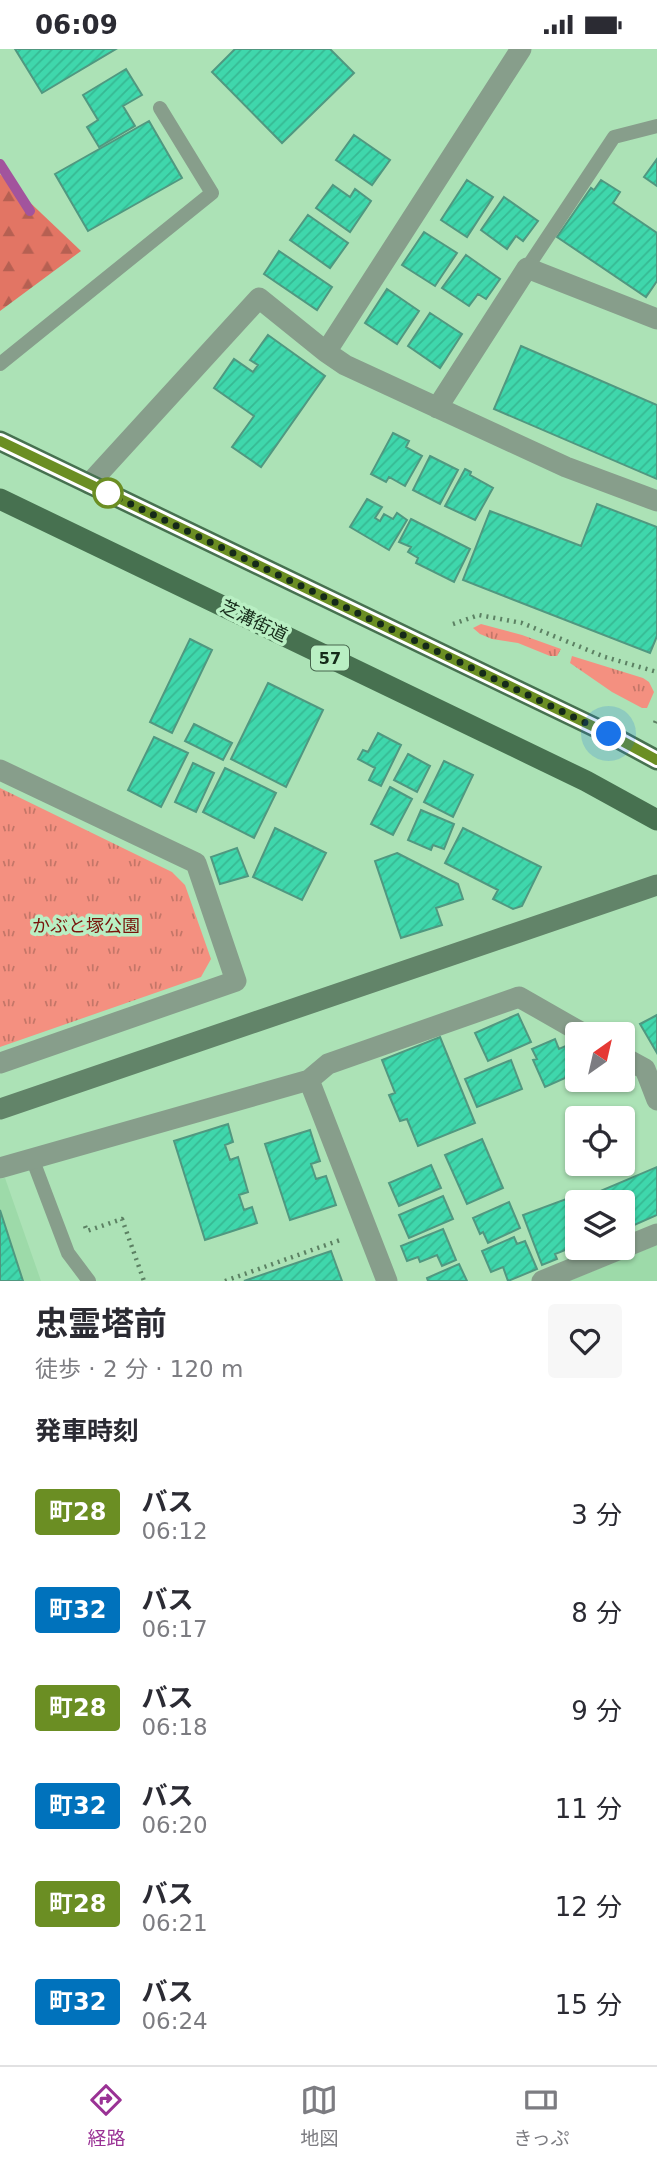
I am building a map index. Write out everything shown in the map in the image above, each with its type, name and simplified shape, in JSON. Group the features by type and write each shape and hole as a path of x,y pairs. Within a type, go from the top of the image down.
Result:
{"main road":[{"path":"0,441 609,734 657,760"},
{"name":"芝溝街道","path":"0,499 586,781 657,820"}],"street":[{"path":"326,352 521,49"},
{"path":"437,408 527,268 657,319"},
{"path":"89,484 258,298 345,365 566,467 657,501"},
{"path":"0,770 196,863 236,981 0,1063"},
{"path":"0,1109 657,885"},
{"path":"0,1168 309,1080 328,1065 519,997 565,1023"},
{"path":"635,1064 645,1069 657,1100"},
{"path":"309,1080 387,1281"},
{"path":"542,1281 657,1234"}],"lane":[{"path":"0,364 212,193 160,108"},
{"path":"527,268 614,137 657,126"},
{"path":"32,1158 68,1253 89,1281"}],"path":[{"path":"453,624 479,615 522,623 605,657 657,672"},
{"path":"82,1220 87,1231 122,1219 144,1281"},
{"path":"225,1281 366,1230"}],"shaded area":[{"path":"5,1178 41,1281 0,1281 0,1179"},
{"path":"657,1245 657,1281 569,1281 620,1260 635,1260 635,1254"}],"green space":[{"path":"0,174 81,251 0,311"},
{"path":"481,624 561,649 557,656 550,656 518,643 492,639 473,628"},
{"path":"572,656 649,682 654,692 647,708 612,692 570,663"},
{"name":"かぶと塚公園","path":"0,788 172,872 185,885 211,959 201,977 0,1047"}],"building":[{"path":"15,49 116,49 42,93"},
{"path":"235,49 330,49 354,73 282,143 212,72"},
{"path":"126,69 142,95 123,106 135,126 99,147 87,127 98,120 83,95"},
{"path":"149,121 182,178 88,231 55,174"},
{"path":"354,135 390,160 372,185 336,160"},
{"path":"657,159 657,186 644,177"},
{"path":"467,180 493,197 467,237 441,220"},
{"path":"601,180 620,192 613,203 657,233 657,281 646,297 557,237 591,188 594,190"},
{"path":"333,185 350,197 355,189 371,201 350,232 316,208"},
{"path":"504,197 538,221 523,241 516,236 507,249 481,230"},
{"path":"308,215 348,243 330,268 290,240"},
{"path":"424,232 457,253 435,286 402,265"},
{"path":"279,251 332,287 317,310 264,274"},
{"path":"466,255 500,279 486,299 478,294 469,306 442,288"},
{"path":"387,289 419,311 397,344 365,323"},
{"path":"430,313 462,334 440,368 408,346"},
{"path":"268,335 325,376 261,467 232,447 254,416 214,388 234,359 253,372 258,365 250,360"},
{"path":"521,346 657,405 657,479 494,409"},
{"path":"393,433 409,441 406,447 422,456 405,486 389,477 386,482 371,474"},
{"path":"430,456 458,470 440,504 413,490"},
{"path":"465,469 471,472 470,475 493,488 475,520 445,506"},
{"path":"367,499 382,507 375,518 380,521 384,514 393,519 397,513 407,520 389,550 350,527"},
{"path":"597,504 657,527 657,636 650,653 463,580 490,511 581,546"},
{"path":"411,519 470,549 454,582 416,563 418,558 408,552 411,547 399,542"},
{"path":"190,639 212,650 172,733 150,722"},
{"path":"268,683 323,710 286,787 231,759"},
{"path":"194,724 232,743 223,760 185,741"},
{"path":"378,733 401,745 381,786 369,780 375,768 358,759 363,750 368,752"},
{"path":"154,737 188,753 161,807 128,790"},
{"path":"408,754 430,766 417,792 394,780"},
{"path":"444,761 473,775 453,817 424,802"},
{"path":"193,763 214,773 196,812 175,802"},
{"path":"225,768 276,793 254,838 203,812"},
{"path":"390,787 412,799 393,835 371,824"},
{"path":"421,810 454,824 444,849 433,845 431,850 408,840"},
{"path":"275,828 326,853 302,900 253,877"},
{"path":"463,828 541,867 522,906 513,909 493,899 498,890 445,863"},
{"path":"237,848 248,876 220,884 211,857"},
{"path":"397,853 458,884 463,899 436,908 442,925 401,938 375,861"},
{"path":"518,1014 531,1042 488,1061 475,1033"},
{"path":"657,1015 657,1053 640,1024"},
{"path":"440,1037 475,1123 418,1146 407,1119 400,1121 389,1095 395,1093 382,1060"},
{"path":"555,1039 559,1049 565,1046 565,1078 545,1087 533,1060 537,1059 532,1049"},
{"path":"511,1060 522,1089 477,1107 465,1079"},
{"path":"228,1124 233,1142 225,1145 230,1160 238,1157 248,1192 239,1195 244,1210 252,1207 257,1223 205,1240 174,1141"},
{"path":"310,1130 320,1161 311,1164 316,1179 326,1176 336,1205 290,1220 265,1144"},
{"path":"482,1139 503,1188 467,1204 445,1155"},
{"path":"431,1165 441,1188 399,1206 389,1183"},
{"path":"657,1167 657,1215 635,1225 635,1190 603,1190"},
{"path":"443,1196 453,1219 409,1238 399,1215"},
{"path":"565,1199 565,1250 555,1254 557,1259 542,1265 523,1215"},
{"path":"509,1202 520,1228 488,1243 483,1232 480,1234 473,1218"},
{"path":"0,1210 23,1281 0,1281"},
{"path":"443,1229 456,1260 442,1266 437,1255 420,1262 418,1257 407,1261 401,1246"},
{"path":"514,1237 517,1244 525,1241 537,1269 508,1281 503,1267 491,1272 482,1251"},
{"path":"331,1251 342,1281 244,1281"},
{"path":"459,1264 467,1281 428,1281 427,1278"}],"waterway":[{"path":"0,164 30,211"}],"bus line":[{"name":"町28","path":"0,441 609,734 657,760"}],"route":[{"path":"108,493 609,734"}]}
